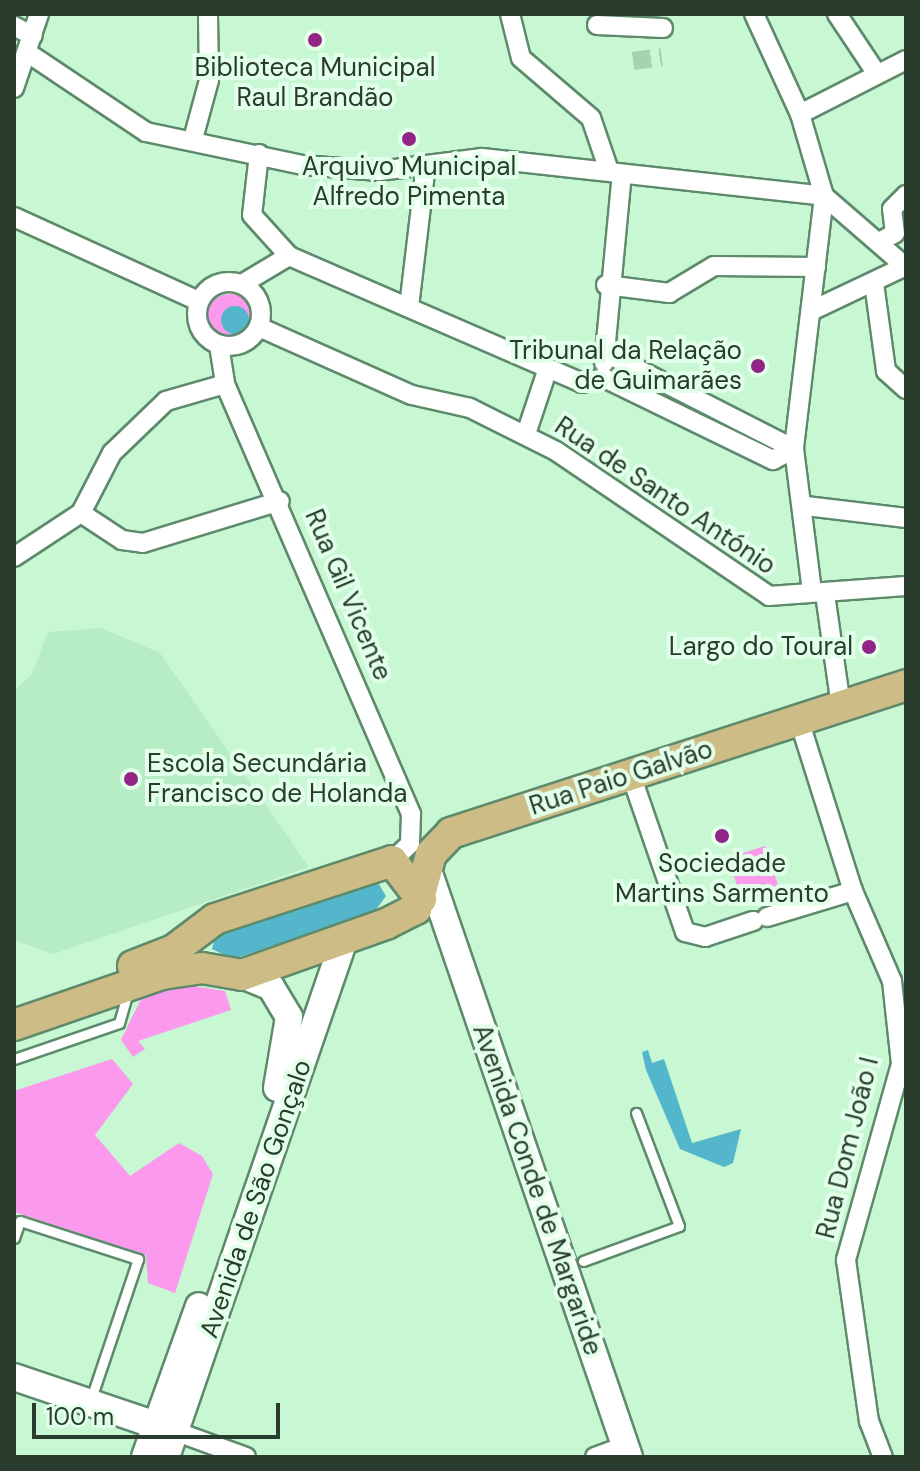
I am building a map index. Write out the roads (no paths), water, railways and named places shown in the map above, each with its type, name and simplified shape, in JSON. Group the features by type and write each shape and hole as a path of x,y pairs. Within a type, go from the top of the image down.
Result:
{"main road":[{"path":"841,706 906,685"},
{"name":"Rua Paio Galvão","path":"425,887 431,854 451,833 841,706"},
{"path":"14,1006 157,958 215,919 392,861 425,887 403,918 242,975 202,968 129,986 14,1025"},
{"path":"198,933 202,968"}],"street":[{"path":"14,88 39,14"},
{"path":"193,139 209,80 208,14"},
{"path":"510,14 521,58 591,118 623,174 606,285 604,378"},
{"path":"754,14 800,114 824,196 813,310 794,449 841,706"},
{"path":"837,14 875,71"},
{"path":"597,25 663,28"},
{"path":"14,26 30,44 146,132 345,169 426,165 482,158 824,196 906,266 813,310"},
{"path":"800,114 875,71 906,60"},
{"path":"259,154 252,215 289,256 582,383 604,378 773,460 794,449"},
{"path":"409,307 426,165"},
{"path":"879,242 895,233 892,209 906,195"},
{"path":"14,217 198,301"},
{"path":"242,284 259,303 259,327 242,344 219,345 200,329 198,301 215,284 242,284 289,256"},
{"path":"606,285 669,293 714,266 816,267"},
{"path":"874,283 886,371 906,389"},
{"name":"Rua de Santo António","path":"259,327 526,435 769,596 819,592"},
{"name":"Rua Gil Vicente","path":"219,345 225,384 280,501 411,814 410,844 392,861"},
{"path":"604,352 794,449"},
{"path":"528,428 548,368"},
{"path":"14,557 81,513 112,453 166,401 225,384"},
{"path":"81,513 122,540 143,543 280,501"},
{"path":"806,506 906,518"},
{"path":"819,592 906,586"},
{"name":"Rua Dom João I","path":"799,720 853,891 892,981 904,1064 846,1260 869,1421 883,1457"},
{"path":"631,775 685,932 705,937 853,891"},
{"name":"Avenida Conde de Margaride","path":"425,887 444,923 627,1452"},
{"name":"Avenida de São Gonçalo","path":"145,1457 166,1428 344,940"},
{"name":"Avenida de São Gonçalo","path":"166,1457 166,1428 288,1051 281,997 242,975"},
{"path":"14,1377 246,1457"},
{"path":"595,1457 627,1452"}],"lane":[{"path":"14,1059 119,1023 129,986"},
{"path":"583,1261 679,1226 636,1113"},
{"path":"14,1238 20,1221 138,1259 90,1403"}],"water":[{"path":"235,306 245,310 249,320 245,330 235,334 225,330 221,320 225,310"},
{"path":"377,881 386,896 375,911 233,959 212,949 217,931"},
{"path":"648,1050 652,1063 664,1059 692,1143 741,1129 733,1163 724,1167 680,1149 646,1070 642,1052"}],"tunnel":[{"path":"633,61 662,57"}],"place":[{"name":"Biblioteca Municipal Raul Brandão","path":"315,40"},
{"name":"Arquivo Municipal Alfredo Pimenta","path":"409,139"},
{"name":"Tribunal da Relação de Guimarães","path":"758,366"},
{"name":"Largo do Toural","path":"869,647"},
{"name":"Escola Secundária Francisco de Holanda","path":"131,779"},
{"name":"Sociedade Martins Sarmento","path":"722,836"}]}
